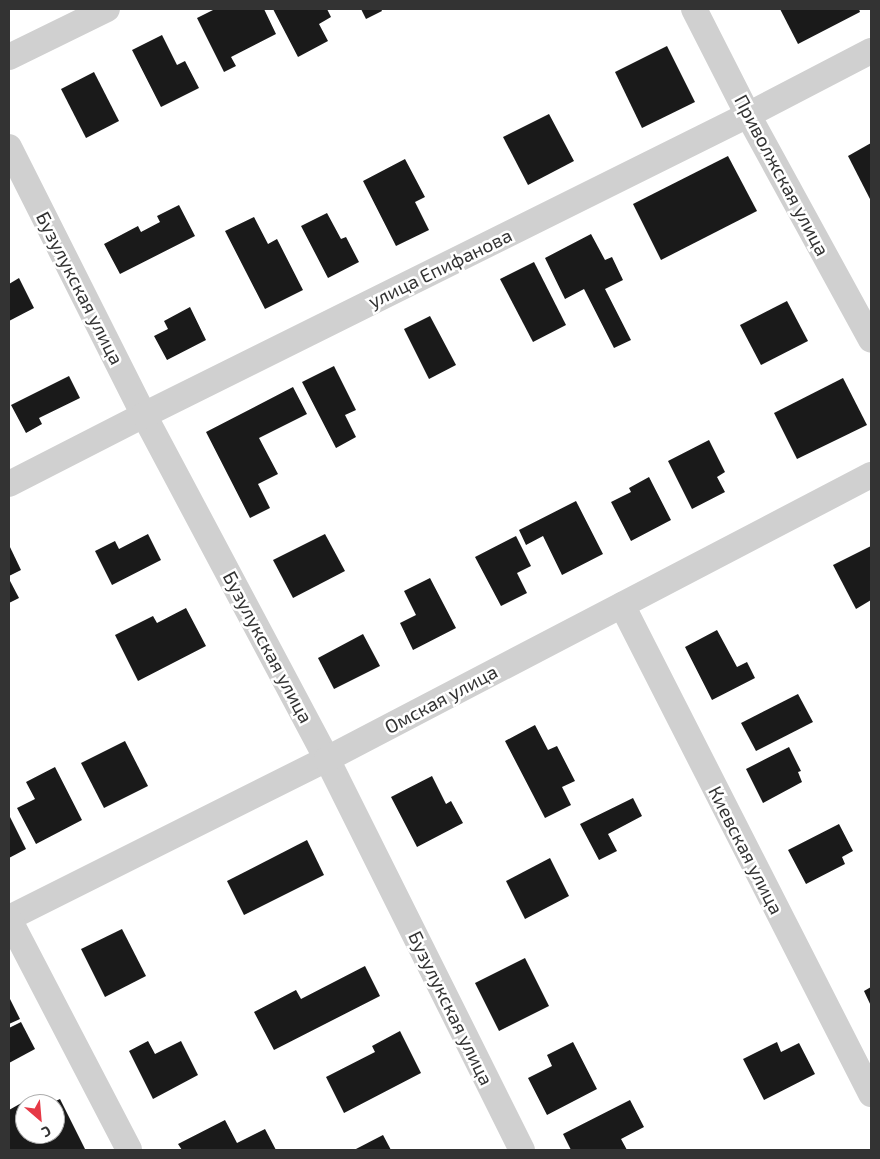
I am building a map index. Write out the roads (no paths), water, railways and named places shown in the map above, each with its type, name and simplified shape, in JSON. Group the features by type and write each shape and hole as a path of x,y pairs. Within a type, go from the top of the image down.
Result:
{"street":[{"path":"9,57 108,9"},
{"name":"Приволжская улица","path":"694,9 748,115 871,340"},
{"name":"улица Епифанова","path":"9,484 144,414 748,115 871,51"},
{"name":"Бузулукская улица","path":"9,147 144,414 327,759 522,1150"},
{"name":"Омская улица","path":"9,919 327,759 871,475"},
{"name":"Киевская улица","path":"622,605 871,1094"},
{"path":"9,919 129,1150"}]}
